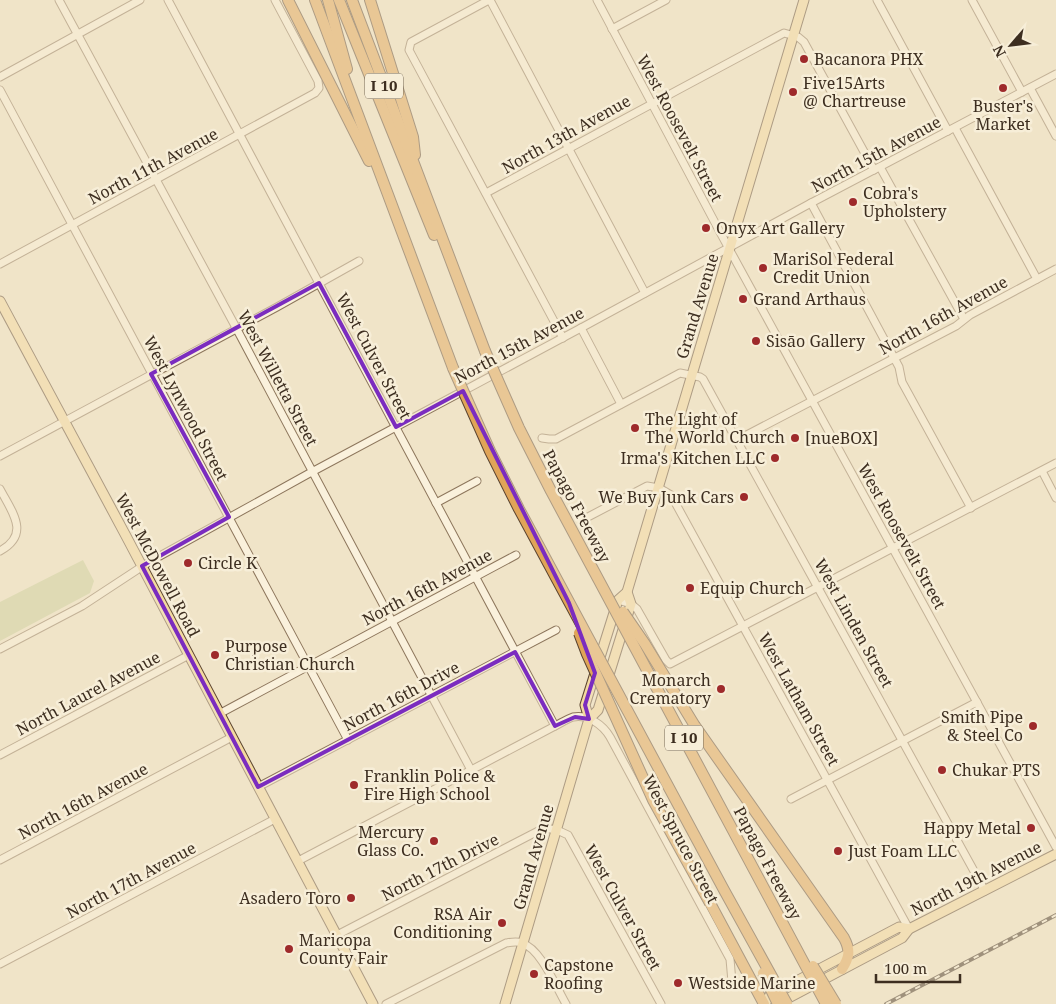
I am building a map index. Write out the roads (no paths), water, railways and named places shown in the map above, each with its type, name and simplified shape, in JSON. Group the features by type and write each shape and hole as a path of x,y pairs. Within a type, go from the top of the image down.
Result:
{"highway":[{"path":"288,0 392,209"},
{"name":"I 10","path":"315,0 453,368 503,477 569,603 787,1004"},
{"path":"328,0 360,119"},
{"path":"339,0 426,217 464,299"},
{"name":"Papago Freeway","path":"352,0 464,299 485,351 534,459 826,1004"},
{"path":"370,0 412,137 417,172"},
{"path":"598,577 645,644 700,733 844,938 849,952 848,959 842,970"},
{"path":"569,603 587,654 653,800 764,1004"},
{"path":"724,890 777,1004"},
{"path":"771,900 836,1004"}],"main road":[{"name":"Grand Avenue","path":"627,592 804,0"},
{"name":"West McDowell Road","path":"0,301 373,1004"},
{"path":"618,600 627,592 631,604"},
{"name":"Grand Avenue","path":"589,719 585,705 618,600"},
{"name":"Grand Avenue","path":"505,1004 589,719 598,710 631,604"},
{"name":"North 19th Avenue","path":"777,1004 902,938 909,929 985,892 1056,854"},
{"name":"North 19th Avenue","path":"764,1004 770,996 849,952 899,927 909,929"}],"street":[{"name":"West Willetta Street","path":"59,0 237,329 471,770"},
{"path":"0,77 140,0"},
{"name":"West Culver Street","path":"168,0 555,726"},
{"name":"North 11th Avenue","path":"0,264 241,135 318,91 318,81 275,0"},
{"path":"563,338 408,50 411,42 490,0 645,293"},
{"name":"West Roosevelt Street","path":"597,0 1056,848"},
{"path":"612,28 666,0"},
{"path":"877,0 1037,279"},
{"path":"972,0 1022,92"},
{"name":"North 13th Avenue","path":"486,193 781,34 794,35"},
{"path":"794,35 804,42 964,319"},
{"name":"North 15th Avenue","path":"0,649 82,606 142,566 228,517 811,203 1056,74"},
{"path":"1030,88 1056,136"},
{"name":"West Lynwood Street","path":"0,90 348,740"},
{"path":"811,203 899,367 902,382 970,508"},
{"path":"0,456 237,329 359,260"},
{"name":"North 16th Avenue","path":"736,440 956,326 964,319 1056,269"},
{"path":"581,328 621,404"},
{"path":"542,438 556,438 680,373 692,375"},
{"name":"West Linden Street","path":"692,375 703,379 985,892"},
{"path":"618,600 631,604 637,609 670,664 1056,463"},
{"path":"1042,471 1056,498"},
{"path":"436,503 477,481"},
{"path":"586,518 647,486 659,488"},
{"name":"West Latham Street","path":"659,488 671,495 909,929"},
{"path":"0,489 17,520 17,536 8,546 0,551"},
{"name":"North 16th Avenue","path":"219,714 516,555"},
{"name":"North 16th Drive","path":"258,787 556,630"},
{"name":"North Laurel Avenue","path":"0,755 189,656"},
{"path":"791,799 977,702"},
{"path":"298,861 555,726 575,717 589,719"},
{"name":"West Spruce Street","path":"589,719 605,729 614,745 730,959 732,982"},
{"name":"North 16th Avenue","path":"0,860 232,737"},
{"name":"North 17th Avenue","path":"0,964 275,819"},
{"name":"North 17th Drive","path":"337,935 544,828 556,830"},
{"name":"West Culver Street","path":"556,830 568,835 661,1004"},
{"path":"386,1004 506,943 523,943 539,955 566,1004"}],"railway":[{"path":"886,1004 1056,915"}],"place":[{"name":"Bacanora PHX","path":"804,59"},
{"name":"Buster's Market","path":"1003,88"},
{"name":"Five15Arts @ Chartreuse","path":"793,92"},
{"name":"Cobra's Upholstery","path":"853,202"},
{"name":"Onyx Art Gallery","path":"706,228"},
{"name":"MariSol Federal Credit Union","path":"763,268"},
{"name":"Grand Arthaus","path":"743,299"},
{"name":"Sisāo Gallery","path":"756,341"},
{"name":"The Light of The World Church","path":"635,428"},
{"name":"[nueBOX]","path":"795,438"},
{"name":"Irma's Kitchen LLC","path":"775,458"},
{"name":"We Buy Junk Cars","path":"744,497"},
{"name":"Circle K","path":"188,563"},
{"name":"Equip Church","path":"690,588"},
{"name":"Purpose Christian Church","path":"215,655"},
{"name":"Monarch Crematory","path":"721,689"},
{"name":"Smith Pipe & Steel Co","path":"1033,726"},
{"name":"Chukar PTS","path":"942,770"},
{"name":"Franklin Police & Fire High School","path":"354,785"},
{"name":"Happy Metal","path":"1031,828"},
{"name":"Mercury Glass Co.","path":"434,841"},
{"name":"Just Foam LLC","path":"838,851"},
{"name":"Asadero Toro","path":"351,898"},
{"name":"RSA Air Conditioning","path":"502,923"},
{"name":"Maricopa County Fair","path":"289,949"},
{"name":"Capstone Roofing","path":"534,974"},
{"name":"Westside Marine","path":"678,983"}]}
